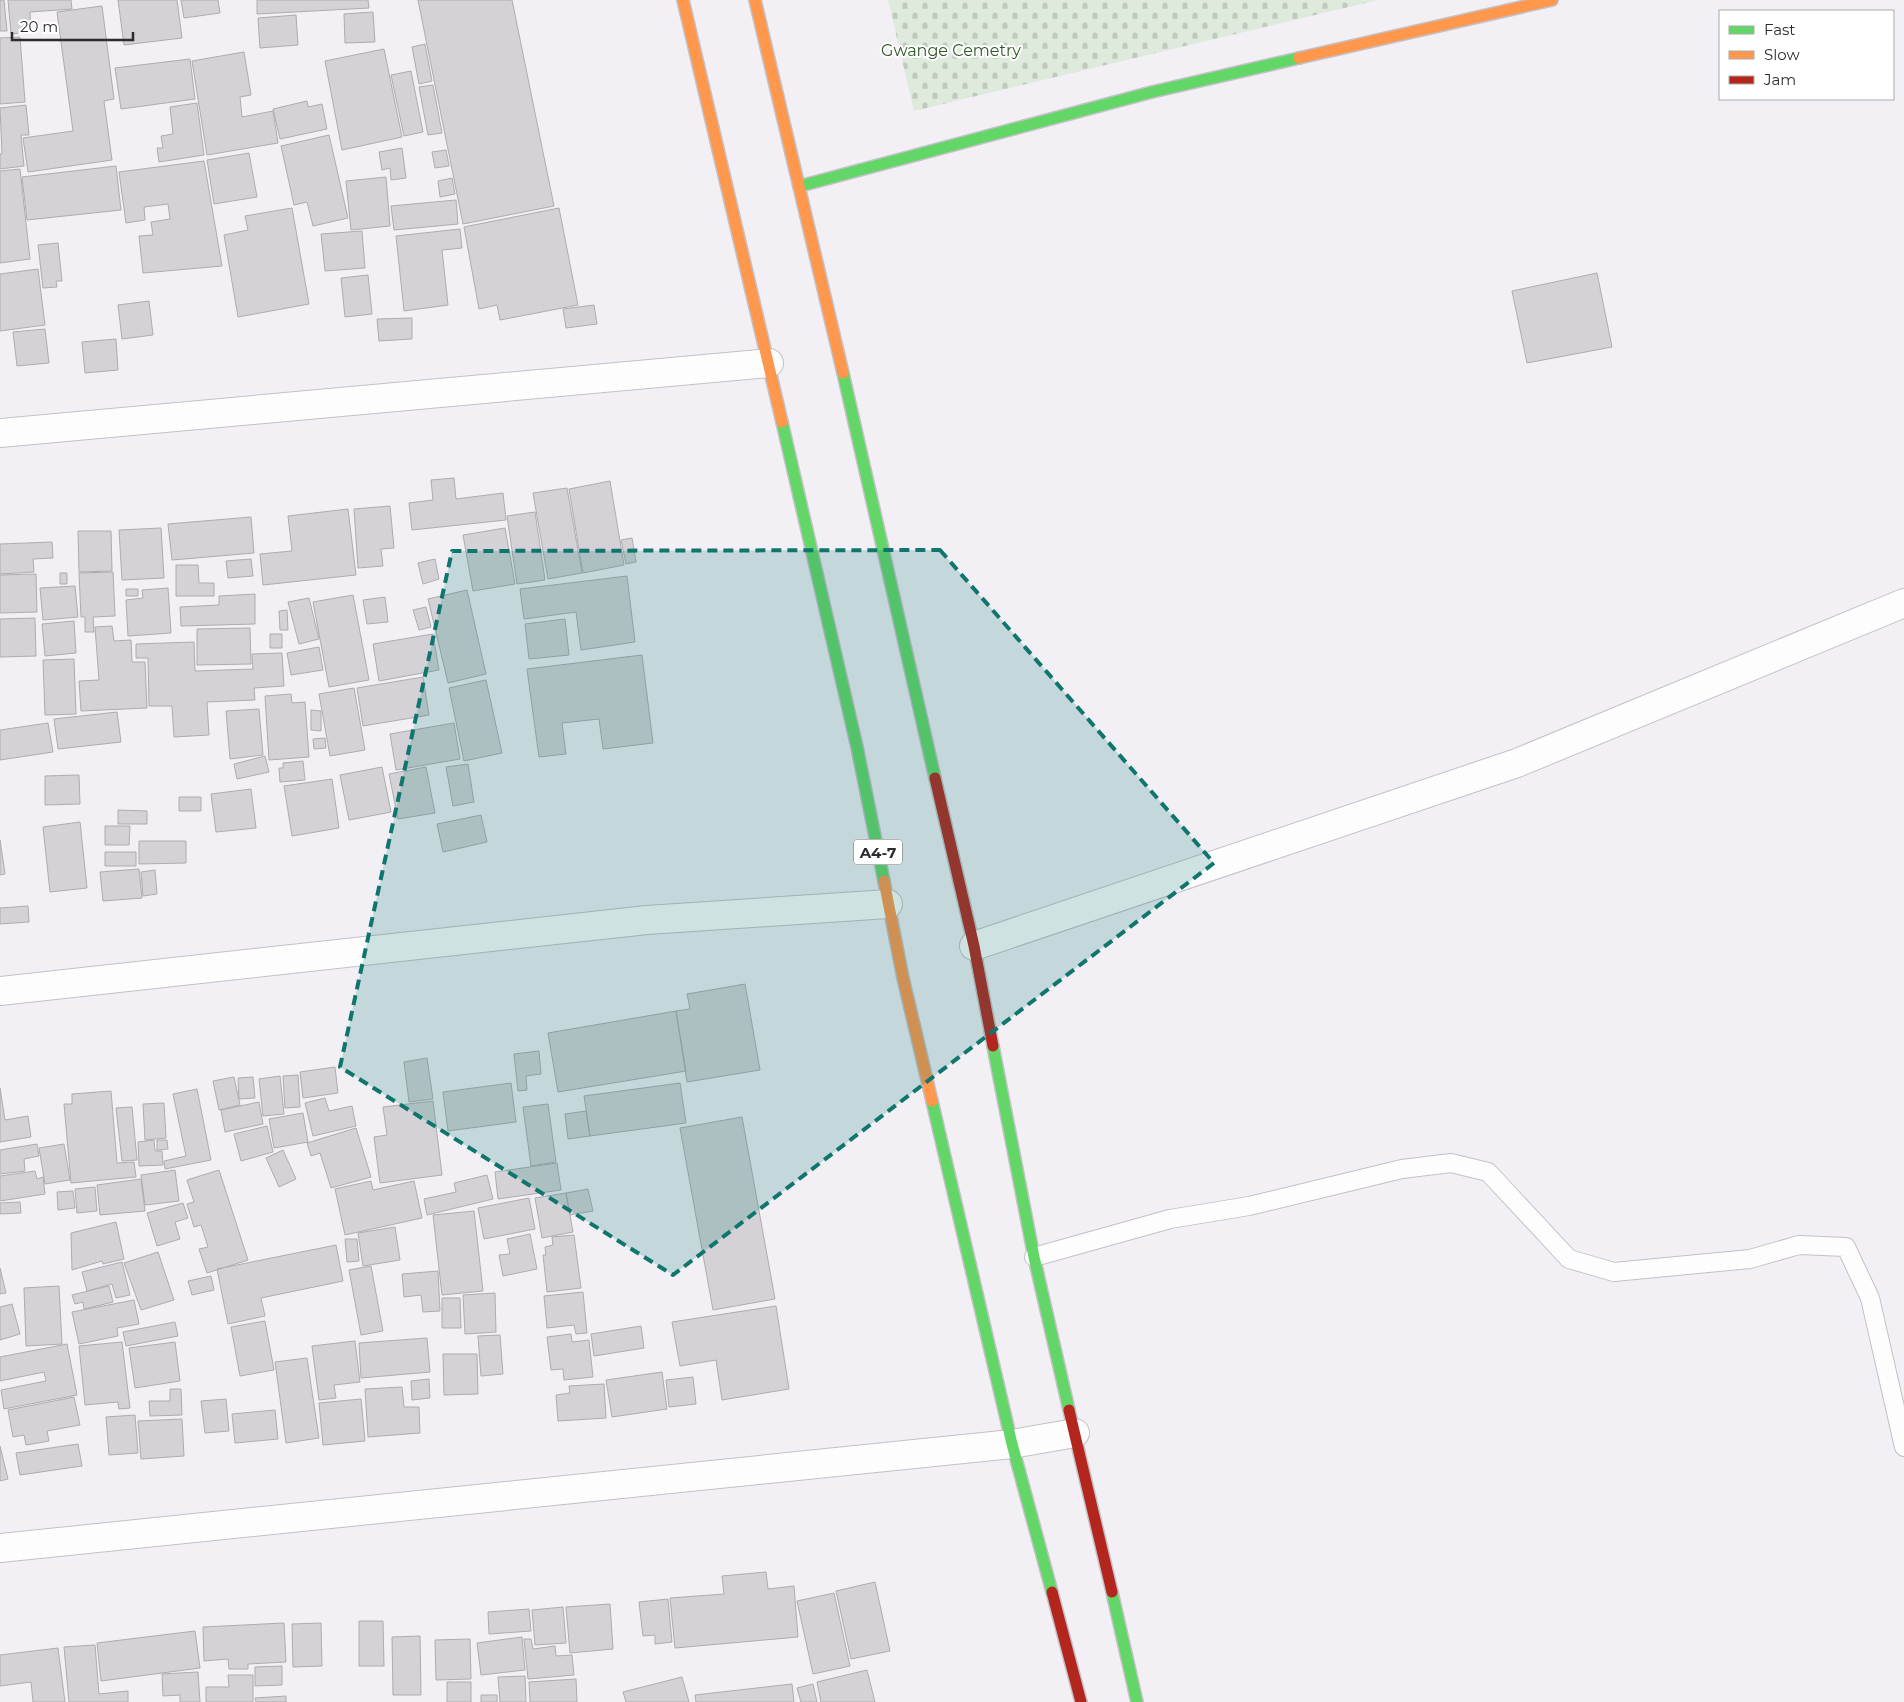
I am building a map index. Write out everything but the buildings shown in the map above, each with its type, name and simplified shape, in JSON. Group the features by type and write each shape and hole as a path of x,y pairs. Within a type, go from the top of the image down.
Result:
{"main road":[{"name":"A4-7","path":"683,0 857,747 903,978 1012,1444 1081,1702"},
{"path":"755,0 800,186 974,946 1034,1257 1137,1702"},
{"path":"800,186 1152,92 1552,0"}],"street":[{"path":"0,433 769,364"},
{"path":"974,946 1517,763 1904,603"},
{"path":"0,991 647,920 888,904"},
{"path":"0,1548 1012,1444 1075,1433"}],"lane":[{"path":"1034,1257 1170,1219 1249,1206 1402,1168 1451,1162 1488,1172 1569,1259 1614,1272 1750,1259 1799,1245 1846,1247 1870,1298 1904,1447"}],"highlighted area":[{"path":"940,550 1214,863 673,1275 340,1067 452,551"}],"green space":[{"name":"Gwange Cemetry","path":"888,0 1378,0 914,111"}],"traffic: fast":[{"path":"800,186 1152,92 1299,58"},
{"path":"843,373 935,778"},
{"path":"782,422 857,747 884,881"},
{"path":"993,1046 1034,1257 1069,1410"},
{"path":"932,1101 1012,1444 1052,1592"},
{"path":"1112,1592 1137,1702"}],"traffic: slow":[{"path":"683,0 782,422"},
{"path":"755,0 843,373"},
{"path":"1299,58 1552,0"},
{"path":"884,881 903,978 932,1101"}],"traffic: jam":[{"path":"935,778 974,946 993,1046"},
{"path":"1069,1410 1112,1592"},
{"path":"1052,1592 1081,1702"}]}
